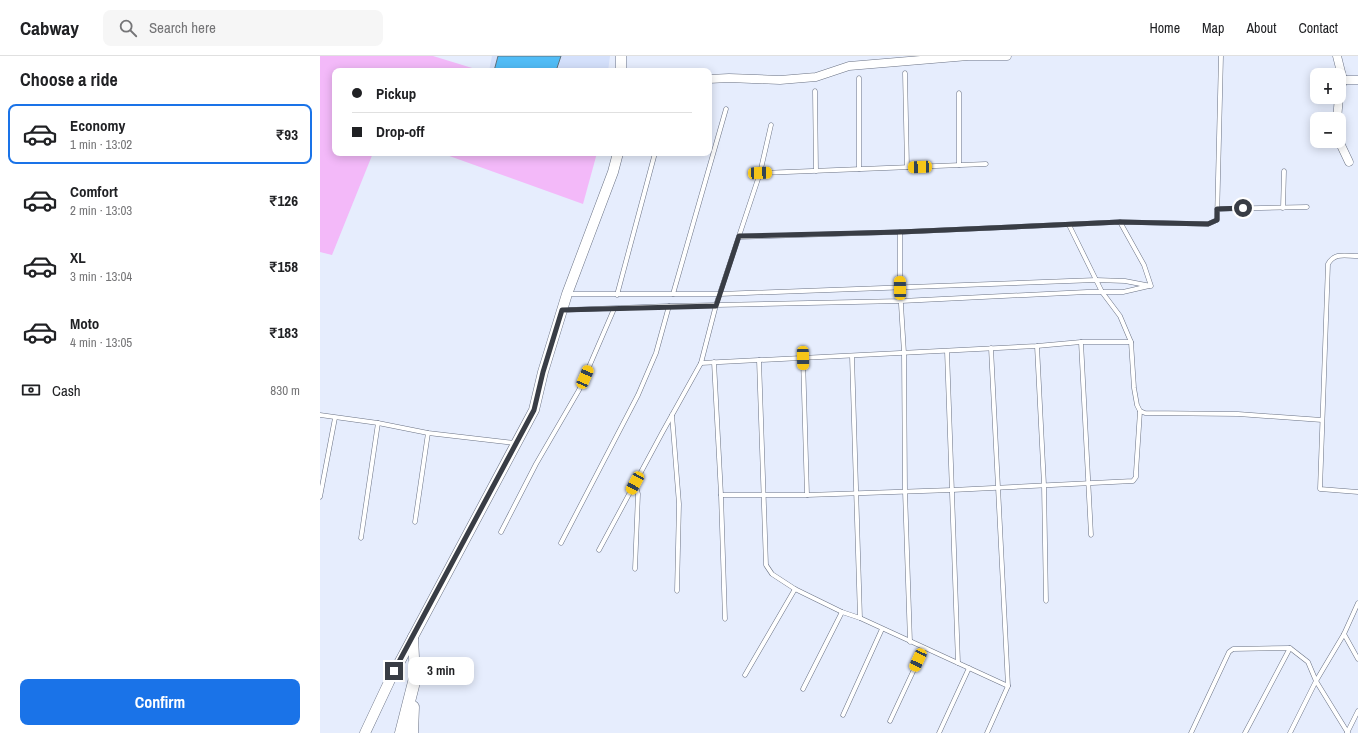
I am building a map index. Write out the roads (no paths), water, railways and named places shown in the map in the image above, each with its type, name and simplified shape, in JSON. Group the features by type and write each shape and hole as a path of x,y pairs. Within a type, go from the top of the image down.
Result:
{"main road":[{"path":"401,733 415,678"},
{"path":"412,733 415,678"}],"street":[{"path":"621,56 621,68"},
{"path":"712,79 780,80 816,77 849,66 968,56 1008,56"},
{"path":"1337,56 1340,68"},
{"path":"1346,80 1358,80"},
{"path":"1342,148 1349,162"},
{"path":"365,733 389,682 534,410 543,372 567,294 613,172 617,156"},
{"path":"413,637 415,678"}],"lane":[{"path":"739,236 900,232 1120,222 1208,224 1217,220 1221,56"},
{"path":"906,73 907,167"},
{"path":"859,78 859,169"},
{"path":"815,91 816,171"},
{"path":"959,93 959,165"},
{"path":"673,294 726,109"},
{"path":"599,550 701,363 716,306 760,173 771,125"},
{"path":"616,295 654,156"},
{"path":"760,173 986,164"},
{"path":"1283,208 1284,171"},
{"path":"1217,209 1307,207"},
{"path":"1120,222 1144,265 1151,286"},
{"path":"721,495 807,495 952,490 1133,481 1136,477 1140,411 1137,405 1134,388 1131,342 1120,316 1102,292 1069,225"},
{"path":"900,232 900,288 904,352 905,491 910,642"},
{"path":"1358,256 1338,256 1331,258 1328,264 1320,489 1358,492"},
{"path":"567,294 720,294 1096,280 1125,281 1151,286"},
{"path":"562,310 901,301 1122,292 1151,286"},
{"path":"561,543 638,395 656,352 669,306"},
{"path":"501,532 536,464 579,390 614,309"},
{"path":"701,363 947,351 1081,342 1131,342"},
{"path":"1081,342 1091,535"},
{"path":"1037,346 1044,485 1046,601"},
{"path":"987,733 1008,686 991,348"},
{"path":"947,351 958,663"},
{"path":"852,356 860,618"},
{"path":"803,358 807,495"},
{"path":"759,360 766,565 772,574 795,589 842,612 860,618 1008,686"},
{"path":"714,362 721,495 725,619"},
{"path":"1140,411 1145,413 1238,414 1322,420"},
{"path":"320,415 378,423 428,433 516,443"},
{"path":"672,415 679,504 677,591"},
{"path":"320,497 336,418"},
{"path":"361,538 378,423"},
{"path":"415,522 428,433"},
{"path":"635,483 638,494 635,569"},
{"path":"745,675 795,589"},
{"path":"1290,733 1316,681 1344,634 1358,603"},
{"path":"803,689 842,612"},
{"path":"842,715 882,629"},
{"path":"1344,634 1358,659"},
{"path":"890,721 924,648"},
{"path":"1245,733 1290,648"},
{"path":"1191,733 1229,652 1233,649 1290,648 1308,662 1316,681 1347,733"},
{"path":"939,733 969,668"},
{"path":"1347,733 1358,711"}]}
